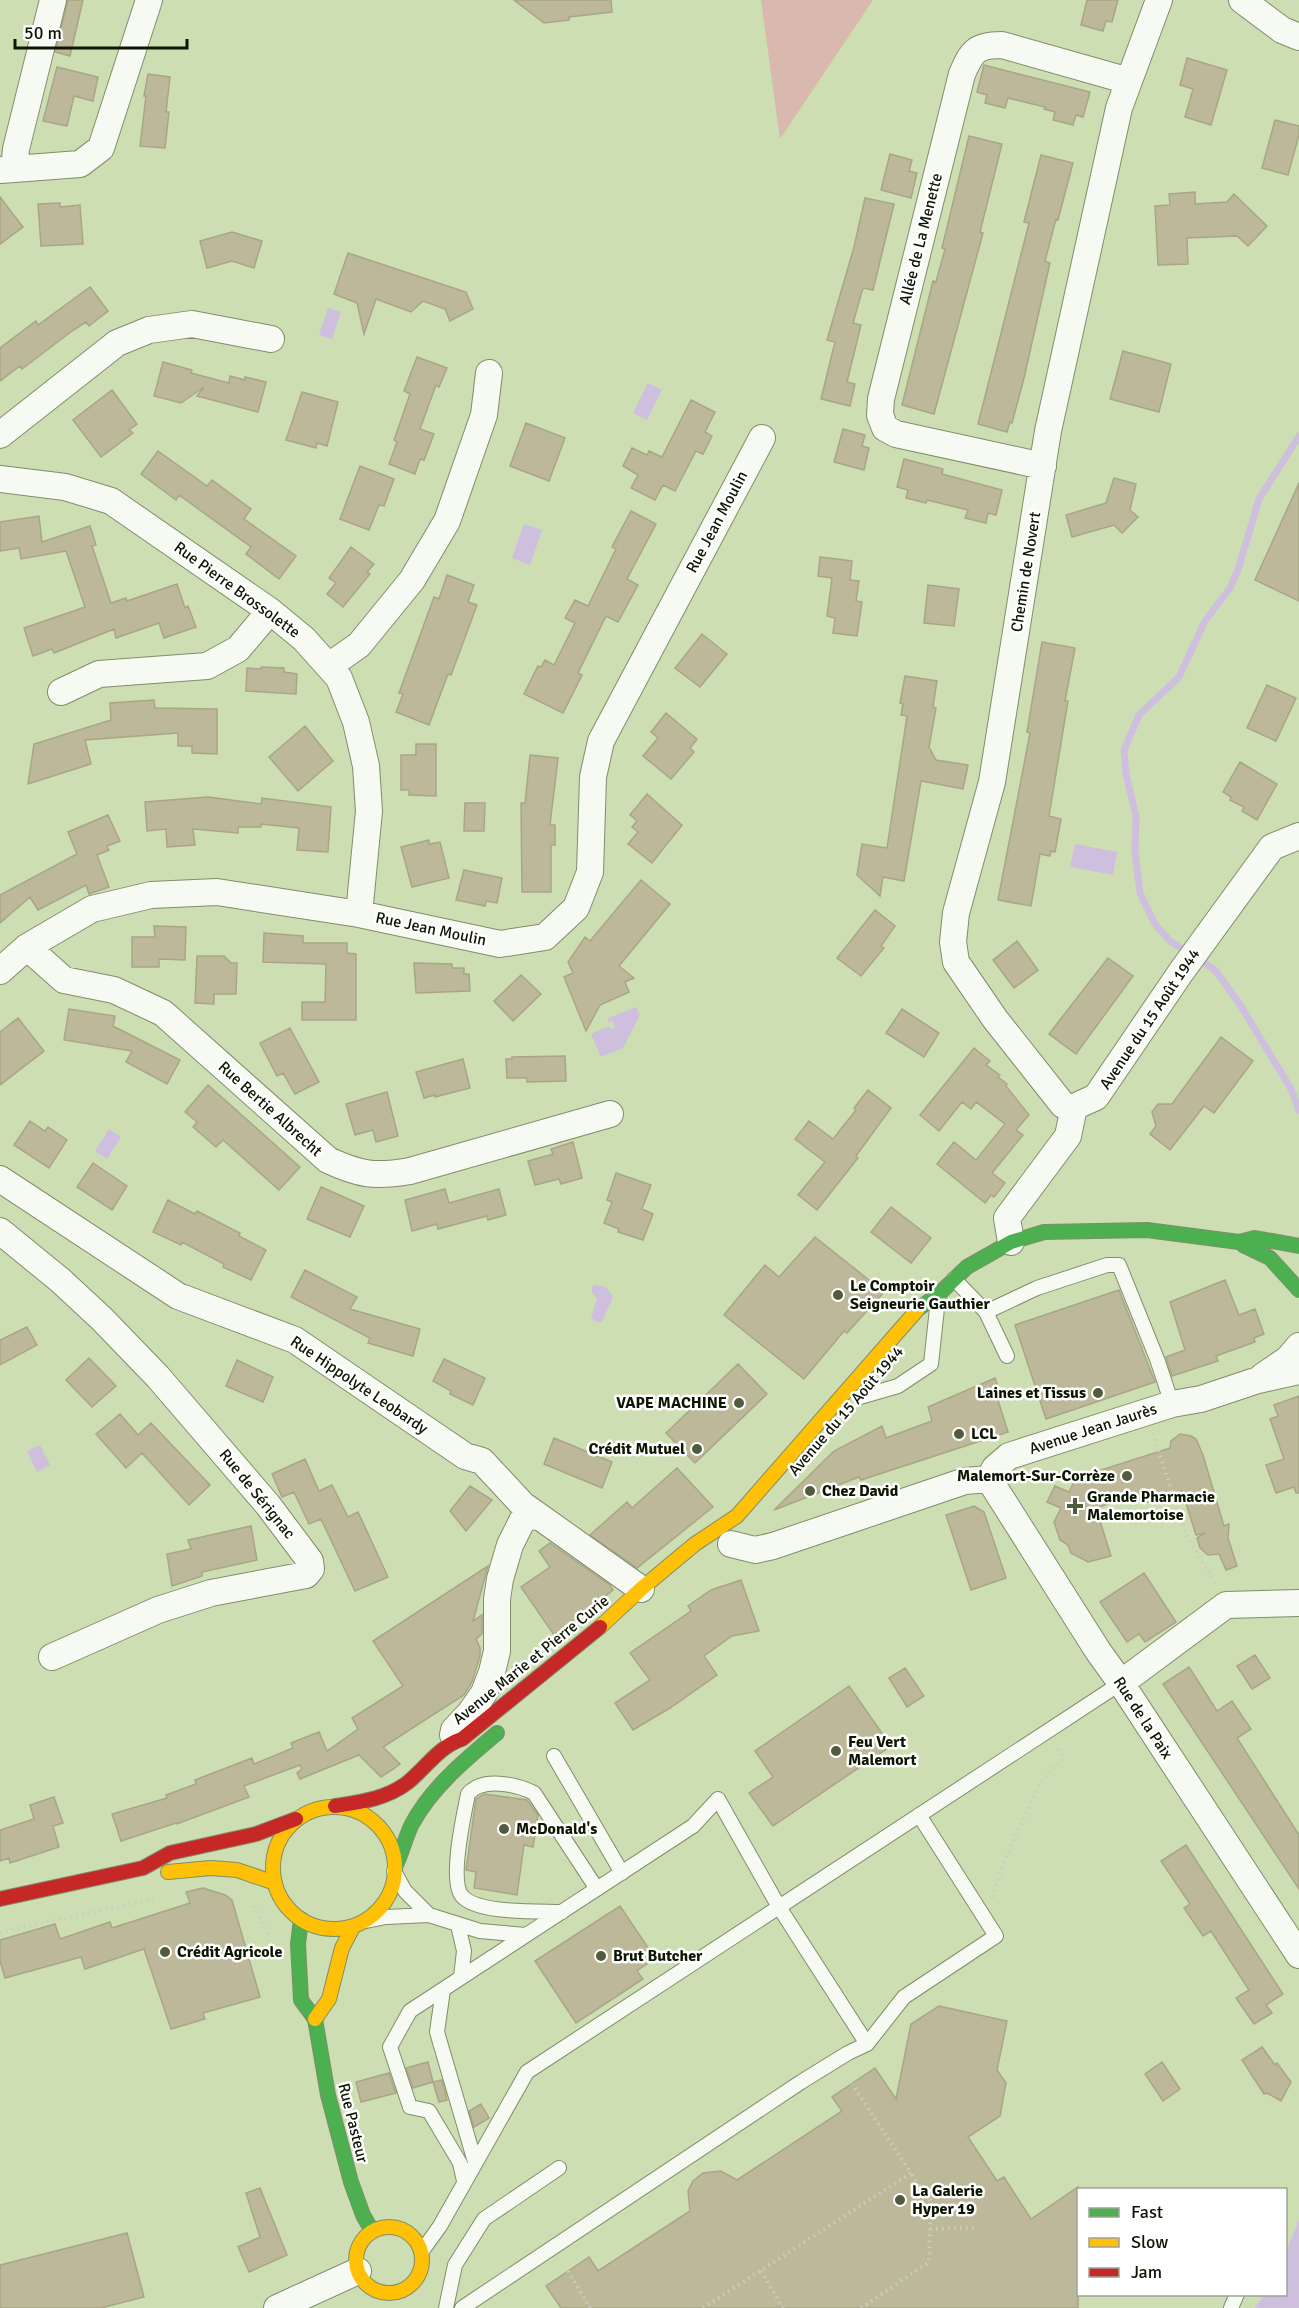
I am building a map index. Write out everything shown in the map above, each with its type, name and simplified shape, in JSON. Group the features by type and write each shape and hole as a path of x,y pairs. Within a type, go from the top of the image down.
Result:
{"main road":[{"name":"Avenue du 15 Août 1944","path":"743,1520 919,1308 939,1294 967,1267 1011,1242 1044,1232 1110,1229 1191,1234 1239,1242 1255,1238 1299,1246"},
{"name":"Avenue du 15 Août 1944","path":"1239,1242 1276,1264 1299,1290"},
{"name":"Avenue du 15 Août 1944","path":"778,1492 784,1482 928,1317 939,1294"},
{"path":"727,1546 743,1520"},
{"name":"Avenue Marie et Pierre Curie","path":"335,1806 377,1799 406,1784 451,1741 462,1739 594,1633 641,1589 695,1544 743,1520"},
{"path":"395,1869 413,1823 426,1804 478,1748 511,1721"},
{"path":"0,1899 143,1868 170,1852 256,1834 315,1809 335,1806 356,1810 374,1821 385,1834 393,1850 395,1869 393,1884 375,1915 360,1924 328,1929 301,1919 283,1901 275,1883 273,1865 276,1848 284,1832 296,1819"},
{"path":"143,1868 174,1873 211,1868 237,1870 275,1883"},
{"name":"Rue Pasteur","path":"301,1919 298,1944 301,2000 315,2019 328,2095 351,2182 363,2215 372,2231"},
{"path":"315,2019 329,1999 342,1948 360,1924"},
{"path":"391,2226 402,2229 416,2240 422,2251 423,2262 418,2276 411,2285 401,2291 389,2293 375,2290 365,2283 358,2271 356,2259 358,2247 364,2238 379,2228 391,2226"},
{"path":"389,2293 391,2308"}],"street":[{"path":"53,0 16,149 7,170 80,165 101,148 149,0"},
{"name":"Chemin de Novert","path":"1074,1107 1063,1105 995,1019 956,962 953,942 956,913 992,782 1048,431 1117,120 1129,81 1160,0"},
{"path":"1242,0 1282,30 1299,37"},
{"name":"Allée de La Menette","path":"1043,466 896,434 885,428 880,415 881,399 962,74 971,54 984,45 1002,45 1129,81"},
{"path":"0,435 117,343 149,330 192,324 271,339"},
{"path":"329,666 359,645 412,579 447,522 484,415 489,373"},
{"name":"Rue Jean Moulin","path":"0,971 27,947 92,909 151,895 217,891 359,914 500,944 545,937 576,908 590,872 592,777 601,741 762,438"},
{"name":"Rue Pierre Brossolette","path":"0,479 66,486 111,501 270,611 304,639 339,678 356,722 366,766 369,811 359,914"},
{"path":"61,692 99,674 207,666 238,649 270,611"},
{"name":"Avenue du 15 Août 1944","path":"1074,1107 1096,1097 1181,972 1272,847 1299,836"},
{"name":"Rue Bertie Albrecht","path":"27,947 64,980 114,990 163,1012 328,1160 353,1171 383,1176 410,1171 610,1114"},
{"path":"1011,1242 1007,1218 1068,1136 1074,1107"},
{"name":"Rue Hippolyte Leobardy","path":"0,1179 178,1296 295,1340 465,1456 482,1461 523,1505 641,1589"},
{"name":"Rue de Sérignac","path":"0,1231 60,1280 102,1319 158,1377 268,1505 310,1561 311,1569 306,1575 211,1593 158,1610 52,1657"},
{"name":"Avenue Jean Jaurès","path":"1258,1380 1288,1359 1299,1346"},
{"name":"Avenue Jean Jaurès","path":"989,1479 995,1468 1009,1456 1172,1404 1201,1399 1258,1380 1299,1371"},
{"name":"Rue Hippolyte Leobardy","path":"465,1456 473,1471 498,1491 507,1504 510,1513 510,1545"},
{"path":"727,1546 754,1550 773,1546 965,1481 989,1479"},
{"name":"Rue de la Paix","path":"989,1479 1092,1642 1299,1955"},
{"name":"Rue Hippolyte Leobardy","path":"451,1741 454,1730 484,1693 492,1672 497,1651 496,1621 500,1579 510,1545 523,1519 529,1516 540,1517"},
{"path":"1121,1683 1226,1605 1299,1603"},
{"path":"277,2308 358,2271"}],"lane":[{"path":"986,1312 1037,1288 1107,1265 1119,1265 1157,1359 1172,1404"},
{"path":"954,1279 986,1312 1006,1356"},
{"path":"860,1397 898,1386 931,1364 939,1294"},
{"path":"422,2251 440,2226 527,2072 1121,1683"},
{"path":"554,1756 622,1873"},
{"path":"562,1912 478,1906 462,1896 456,1881 458,1850 468,1794 473,1788 481,1784 496,1785 524,1788 534,1793 597,1889"},
{"path":"464,2181 460,2163 429,2111 410,2107 390,2047 410,2011 693,1826 718,1799 779,1907 867,2044"},
{"path":"462,2308 801,2082 867,2044 904,1997 996,1936 919,1815"},
{"path":"395,1869 405,1891 429,1915"},
{"path":"360,1924 386,1917 429,1915 480,1931 526,1935"},
{"path":"458,1925 464,1951 461,1977"},
{"path":"443,1990 436,2032 475,2162"},
{"path":"447,2308 455,2265 484,2219 559,2168"}],"path":[{"path":"1147,1412 1184,1530 1226,1605"},
{"path":"984,1917 1006,1857 1041,1781 1064,1758 1050,1736 1051,1729"},
{"path":"0,1932 162,1897"},
{"path":"254,1905 273,1943"},
{"path":"852,2084 931,2201 929,2262 861,2308"},
{"path":"703,2308 910,2173"},
{"path":"930,2229 976,2228"},
{"path":"568,2271 590,2308"},
{"path":"760,2271 783,2308"}],"shaded area":[{"path":"761,0 873,0 780,139"},
{"path":"328,308 341,312 332,339 319,335"},
{"path":"648,383 662,390 647,420 633,413"},
{"path":"524,524 542,530 530,565 512,558"},
{"path":"1075,844 1117,852 1113,875 1070,867"},
{"path":"636,1007 640,1015 623,1048 601,1057 591,1034 609,1026 611,1029 615,1027 613,1021 609,1023 607,1019"},
{"path":"109,1129 121,1137 107,1159 95,1151"},
{"path":"594,1285 606,1287 613,1297 602,1322 596,1322 591,1317 597,1299 592,1293"},
{"path":"40,1445 50,1465 37,1472 27,1451"},
{"path":"1299,2220 1299,2308 1255,2308 1263,2296 1287,2296 1287,2250"}],"building":[{"path":"68,0 83,0 70,56 55,52"},
{"path":"514,0 611,0 612,12 569,17 569,20 544,23"},
{"path":"1087,0 1118,0 1112,22 1106,21 1103,31 1081,25"},
{"path":"1187,58 1227,70 1211,125 1185,117 1193,89 1180,85"},
{"path":"984,65 1090,92 1083,117 1076,115 1073,125 1053,120 1055,112 1044,109 1045,107 1008,98 1005,108 985,103 987,95 977,92"},
{"path":"57,67 98,77 93,101 74,96 67,126 43,121"},
{"path":"148,74 170,77 165,148 140,146"},
{"path":"1275,120 1299,126 1299,135 1288,175 1262,168"},
{"path":"969,136 1002,144 980,232 983,233 934,414 902,405 933,281 936,282 945,249 942,248"},
{"path":"890,154 912,160 909,171 917,173 911,198 881,190"},
{"path":"1041,155 1073,163 1045,261 1050,263 1024,378 1012,423 1010,422 1007,432 978,424 1029,223 1024,222"},
{"path":"1195,192 1195,204 1227,202 1234,194 1267,226 1248,246 1237,236 1187,238 1188,264 1158,265 1155,206 1170,205 1169,194"},
{"path":"0,197 23,227 0,244"},
{"path":"865,198 894,204 873,290 863,288 853,323 861,325 847,382 855,384 850,406 821,399 835,342 827,340 854,247"},
{"path":"60,203 60,207 80,205 83,244 41,246 38,204"},
{"path":"232,232 262,241 254,268 232,261 207,268 200,241"},
{"path":"348,253 466,292 473,309 450,321 445,309 423,301 411,312 376,299 364,334 357,303 334,294"},
{"path":"90,287 108,311 89,326 86,322 72,331 22,369 20,366 0,381 0,348 36,321 38,325"},
{"path":"1123,351 1171,364 1159,412 1110,399"},
{"path":"417,357 447,368 439,387 436,385 420,429 434,434 424,460 420,459 415,474 389,464 397,442 394,440 410,394 404,391"},
{"path":"163,362 192,370 191,373 229,383 230,376 266,382 258,412 197,396 204,387 181,403 154,396"},
{"path":"112,390 137,424 129,430 133,433 101,457 73,420"},
{"path":"302,392 338,402 327,446 317,443 316,448 286,440"},
{"path":"691,400 715,412 705,432 712,436 703,454 696,451 675,491 663,485 655,500 631,488 638,475 623,466 632,448 647,455 649,451 662,457"},
{"path":"526,423 565,438 549,481 510,466"},
{"path":"843,429 865,435 862,446 869,448 864,470 834,462"},
{"path":"158,451 207,486 212,480 251,509 244,519 296,556 279,579 246,554 251,547 179,495 176,500 141,474"},
{"path":"904,459 943,469 942,474 1002,490 996,515 988,513 986,523 965,518 968,510 927,500 926,503 906,498 908,490 897,487"},
{"path":"360,466 394,479 384,506 379,505 369,530 340,519"},
{"path":"1114,478 1136,484 1130,510 1138,517 1122,533 1114,525 1072,537 1066,515 1106,503"},
{"path":"1299,483 1299,601 1255,580"},
{"path":"631,511 656,524 627,579 638,585 618,622 606,616 578,673 582,675 563,713 524,694 538,666 541,667 545,660 554,665 575,623 565,618 575,600 588,606 616,549 612,547"},
{"path":"39,516 42,542 90,526 96,545 92,546 111,603 126,598 127,601 177,584 185,608 188,606 196,627 164,638 159,623 116,638 114,629 54,653 52,649 33,656 24,628 85,607 66,551 21,559 19,548 0,551 0,522"},
{"path":"351,547 374,564 367,572 370,574 343,607 327,594 336,583 329,578"},
{"path":"820,557 852,561 850,580 859,581 856,601 862,602 857,636 833,633 835,618 827,616 832,578 818,576"},
{"path":"447,575 474,585 468,602 477,605 451,675 448,674 429,725 396,712 403,694 399,693 434,597 439,599"},
{"path":"928,585 959,589 954,626 924,623"},
{"path":"702,634 727,654 700,687 675,668"},
{"path":"1042,642 1075,648 1049,816 1061,819 1055,852 1051,851 1050,856 1040,854 1031,906 998,900 1030,733 1027,732"},
{"path":"261,667 284,668 284,672 297,674 296,694 246,691 247,668 261,669"},
{"path":"905,676 937,681 933,707 936,708 929,747 936,760 968,765 963,789 921,781 904,881 883,877 880,896 857,875 862,844 887,848 907,716 901,715 903,704 900,703"},
{"path":"1267,685 1296,698 1276,741 1247,728"},
{"path":"154,700 155,708 217,709 217,754 192,753 192,746 178,746 178,733 85,740 91,764 28,784 34,744 111,720 110,703"},
{"path":"666,713 697,739 690,748 694,752 671,779 643,756 658,738 651,732"},
{"path":"305,726 333,761 298,791 269,757"},
{"path":"416,744 436,744 436,796 409,795 409,790 401,790 401,755 416,755"},
{"path":"530,755 558,758 550,825 555,825 555,845 551,845 551,892 522,892 521,803 525,803"},
{"path":"1240,762 1277,784 1257,820 1242,811 1244,807 1230,800 1231,797 1223,792"},
{"path":"647,794 682,825 652,863 628,844 638,832 632,827 637,821 630,815"},
{"path":"208,797 261,804 262,798 331,807 328,852 297,850 299,828 261,824 261,827 238,827 238,833 193,829 195,845 167,847 166,829 147,831 145,802"},
{"path":"465,803 485,803 484,831 464,831"},
{"path":"108,815 120,841 107,846 109,850 97,855 109,887 89,894 86,885 38,910 30,897 0,923 0,895 77,854 68,832"},
{"path":"429,840 429,844 440,842 449,878 412,887 401,847"},
{"path":"464,870 502,878 497,903 486,901 485,906 456,900"},
{"path":"641,880 670,904 619,966 634,978 625,982 629,992 600,1005 586,1031 564,977 573,973 568,962 585,937 590,941"},
{"path":"875,910 895,926 881,946 884,948 861,976 837,958"},
{"path":"154,926 186,927 185,960 159,959 159,967 132,967 132,937 155,937"},
{"path":"264,933 303,936 303,943 347,943 347,953 356,954 356,1020 302,1020 302,1002 325,1002 326,964 263,962"},
{"path":"1017,941 1038,970 1014,988 993,960"},
{"path":"197,956 224,956 231,963 237,963 236,994 214,994 214,1004 195,1003"},
{"path":"1108,958 1133,976 1076,1054 1049,1034"},
{"path":"414,963 452,964 452,968 464,968 464,974 469,974 470,991 416,993"},
{"path":"521,975 541,994 513,1021 494,1001"},
{"path":"69,1009 115,1016 113,1026 180,1060 167,1084 126,1062 132,1051 64,1040"},
{"path":"902,1009 939,1033 924,1057 886,1033"},
{"path":"18,1018 44,1051 0,1085 0,1032"},
{"path":"290,1028 319,1082 295,1094 283,1073 277,1076 260,1043"},
{"path":"1221,1037 1253,1061 1214,1113 1204,1106 1170,1150 1150,1134 1156,1126 1152,1112 1158,1104 1172,1104"},
{"path":"974,1048 990,1061 986,1065 1000,1075 998,1077 1007,1084 1006,1086 1029,1115 1016,1130 1023,1135 992,1173 1005,1183 994,1197 991,1195 985,1203 937,1164 954,1142 976,1160 1005,1124 976,1102 971,1109 962,1102 939,1131 920,1115"},
{"path":"565,1056 566,1081 527,1082 527,1078 507,1078 506,1059"},
{"path":"463,1059 470,1088 424,1098 416,1072"},
{"path":"208,1085 300,1167 279,1190 223,1140 216,1147 193,1127 197,1122 185,1112"},
{"path":"868,1090 891,1108 856,1156 858,1158 817,1210 798,1195 825,1162 795,1139 809,1121 833,1139 856,1110 854,1108"},
{"path":"387,1092 398,1136 376,1142 373,1130 355,1135 346,1104"},
{"path":"30,1121 45,1131 48,1127 67,1140 49,1168 14,1145"},
{"path":"573,1142 582,1178 561,1184 559,1179 535,1185 528,1161 553,1154 551,1149"},
{"path":"93,1163 127,1186 112,1210 77,1187"},
{"path":"616,1173 651,1185 642,1209 653,1214 643,1240 618,1232 619,1229 604,1223 612,1202 607,1200"},
{"path":"321,1187 364,1206 350,1237 307,1219"},
{"path":"445,1189 449,1203 499,1189 506,1215 488,1220 487,1216 438,1229 437,1224 412,1231 405,1200"},
{"path":"168,1200 195,1214 197,1211 240,1233 239,1236 266,1250 251,1280 223,1267 224,1264 182,1242 181,1245 153,1232"},
{"path":"891,1207 931,1238 911,1263 871,1232"},
{"path":"815,1237 884,1292 847,1333 844,1331 804,1379 724,1315 765,1265 779,1277"},
{"path":"305,1270 357,1297 350,1309 420,1329 413,1356 368,1343 370,1338 291,1297"},
{"path":"1225,1280 1239,1315 1255,1309 1264,1334 1254,1338 1255,1342 1216,1356 1218,1361 1172,1376 1166,1357 1185,1350 1170,1302"},
{"path":"1119,1290 1155,1382 1046,1419 1015,1325"},
{"path":"27,1327 37,1345 0,1365 0,1340"},
{"path":"89,1358 116,1386 92,1407 66,1380"},
{"path":"444,1359 485,1378 473,1405 450,1394 451,1391 433,1381"},
{"path":"237,1360 273,1377 263,1402 226,1386"},
{"path":"738,1364 767,1394 695,1463 666,1433"},
{"path":"995,1378 1001,1395 997,1397 1008,1432 861,1480 859,1477 774,1510 834,1451 882,1426 886,1438 932,1421 928,1407"},
{"path":"1299,1396 1299,1493 1296,1493 1294,1487 1276,1493 1266,1465 1284,1459 1270,1419 1278,1416 1274,1405"},
{"path":"120,1414 138,1435 151,1423 210,1485 189,1505 142,1453 126,1468 96,1434"},
{"path":"1180,1434 1196,1439 1203,1455 1224,1526 1229,1524 1228,1538 1237,1566 1226,1570 1219,1554 1208,1555 1200,1548 1197,1538 1205,1533 1196,1535 1182,1491 1142,1504 1138,1494 1096,1508 1111,1556 1088,1562 1071,1553 1068,1545 1060,1540 1054,1522 1061,1508 1047,1502 1055,1486 1069,1492 1076,1478 1170,1448 1171,1441"},
{"path":"554,1438 612,1462 602,1488 544,1464"},
{"path":"305,1459 319,1491 332,1485 348,1517 358,1512 388,1577 355,1591 321,1519 309,1524 294,1492 282,1497 272,1474"},
{"path":"677,1468 713,1507 637,1568 590,1535 627,1502 632,1508"},
{"path":"470,1486 492,1500 466,1531 450,1511"},
{"path":"974,1506 984,1512 1006,1578 971,1590 946,1515"},
{"path":"251,1526 257,1560 202,1572 202,1576 172,1586 167,1554 191,1549 188,1540"},
{"path":"550,1543 610,1585 613,1590 554,1635 521,1587 550,1567 539,1551"},
{"path":"488,1566 473,1621 482,1615 482,1634 476,1639 480,1648 480,1656 472,1682 464,1695 383,1747 400,1764 395,1768 381,1777 359,1755 300,1779 297,1773 302,1769 300,1765 244,1786 249,1797 177,1824 121,1841 112,1814 167,1798 166,1795 196,1784 195,1780 252,1758 254,1764 293,1748 291,1743 319,1732 327,1751 358,1729 352,1718 403,1686 373,1641"},
{"path":"1144,1573 1176,1622 1145,1642 1139,1634 1127,1642 1100,1602"},
{"path":"741,1580 759,1631 732,1636 704,1656 717,1675 670,1708 633,1730 615,1703 650,1680 630,1653 691,1611 688,1606 711,1590"},
{"path":"1255,1655 1270,1678 1252,1689 1237,1666"},
{"path":"1189,1667 1217,1711 1232,1701 1251,1729 1237,1738 1299,1835 1299,1889 1163,1684"},
{"path":"905,1668 924,1696 907,1707 889,1678"},
{"path":"849,1686 891,1746 773,1826 749,1793 773,1777 755,1751"},
{"name":"McDonald's","path":"484,1794 527,1800 538,1815 533,1847 524,1845 517,1895 474,1888 476,1872 466,1870 476,1799"},
{"path":"54,1797 63,1823 53,1826 59,1847 10,1863 9,1858 0,1861 0,1830 34,1819 30,1805"},
{"path":"1186,1845 1283,1994 1266,2005 1272,2013 1254,2024 1236,1998 1249,1990 1211,1931 1203,1936 1184,1908 1190,1904 1161,1861"},
{"path":"203,1888 225,1895 232,1900 260,1997 203,2013 205,2019 171,2029 144,1949 85,1969 81,1957 5,1978 0,1961 0,1940 55,1924 60,1939 110,1922 112,1928 190,1903 186,1892"},
{"name":"Brut Butcher","path":"620,1906 655,1958 637,1971 643,1979 576,2023 535,1961"},
{"name":"La Galerie Hyper 19","path":"939,2006 1007,2021 997,2070 1006,2083 1000,2116 968,2137 997,2181 1004,2177 1031,2219 1078,2187 1078,2308 561,2308 546,2286 589,2257 598,2271 690,2211 688,2191 693,2181 703,2173 721,2171 737,2180 842,2111 832,2097 875,2068 896,2099 911,2024"},
{"path":"1262,2047 1291,2082 1281,2101 1267,2093 1264,2094 1242,2060"},
{"path":"428,2062 433,2082 413,2088 406,2068"},
{"path":"1162,2062 1180,2089 1163,2101 1145,2074"},
{"path":"389,2073 396,2093 361,2102 356,2082"},
{"path":"442,2080 447,2100 439,2102 433,2082"},
{"path":"481,2104 489,2118 474,2127 469,2111"},
{"path":"260,2188 287,2255 249,2272 238,2247 260,2237 246,2193"},
{"path":"127,2233 144,2297 101,2308 0,2308 0,2265"}],"waterway":[{"path":"1189,953 1170,941 1155,924 1140,893 1135,852 1136,816 1126,774 1124,750 1139,715 1179,677 1205,621 1230,588 1238,570 1259,499 1299,436"},
{"path":"1198,959 1215,970 1239,1003 1291,1089 1299,1110"}],"traffic: fast":[{"path":"918,1309 939,1294 967,1267 1011,1242 1044,1232 1147,1230 1239,1242 1255,1238 1299,1246"},
{"path":"1243,1245 1270,1258 1299,1290"},
{"path":"395,1867 412,1824 429,1798 461,1764 497,1733"},
{"path":"301,1919 298,1944 301,2000 315,2019 328,2095 351,2182 363,2215 372,2231"}],"traffic: slow":[{"path":"600,1627 695,1544 737,1516 918,1309"},
{"path":"334,1807 357,1812 368,1817 377,1825 385,1834 390,1845 395,1868 390,1891 385,1902 377,1911 368,1919 357,1924 334,1929 311,1924 300,1919 291,1911 283,1902 278,1891 273,1868 278,1845 283,1834 291,1825 300,1817 311,1812 334,1807"},
{"path":"168,1872 211,1868 237,1870 275,1883"},
{"path":"315,2019 329,1999 342,1948 353,1927"},
{"path":"389,2227 402,2229 417,2242 422,2260 420,2273 407,2288 389,2293 376,2291 361,2278 356,2260 358,2247 371,2232 389,2227"}],"traffic: jam":[{"path":"335,1806 382,1796 407,1783 439,1752 462,1739 600,1627"},
{"path":"0,1899 143,1868 170,1853 256,1834 296,1819"}],"place":[{"name":"Le Comptoir Seigneurie Gauthier","path":"838,1295"},
{"name":"Laines et Tissus","path":"1098,1393"},
{"name":"VAPE MACHINE","path":"739,1403"},
{"name":"LCL","path":"959,1434"},
{"name":"Crédit Mutuel","path":"697,1449"},
{"name":"Malemort-Sur-Corrèze","path":"1127,1476"},
{"name":"Chez David","path":"810,1491"},
{"name":"Grande Pharmacie Malemortoise","path":"1075,1506"},
{"name":"Feu Vert Malemort","path":"836,1751"},
{"name":"McDonald's","path":"504,1829"},
{"name":"Crédit Agricole","path":"165,1952"},
{"name":"Brut Butcher","path":"601,1956"},
{"name":"La Galerie Hyper 19","path":"900,2200"}]}
